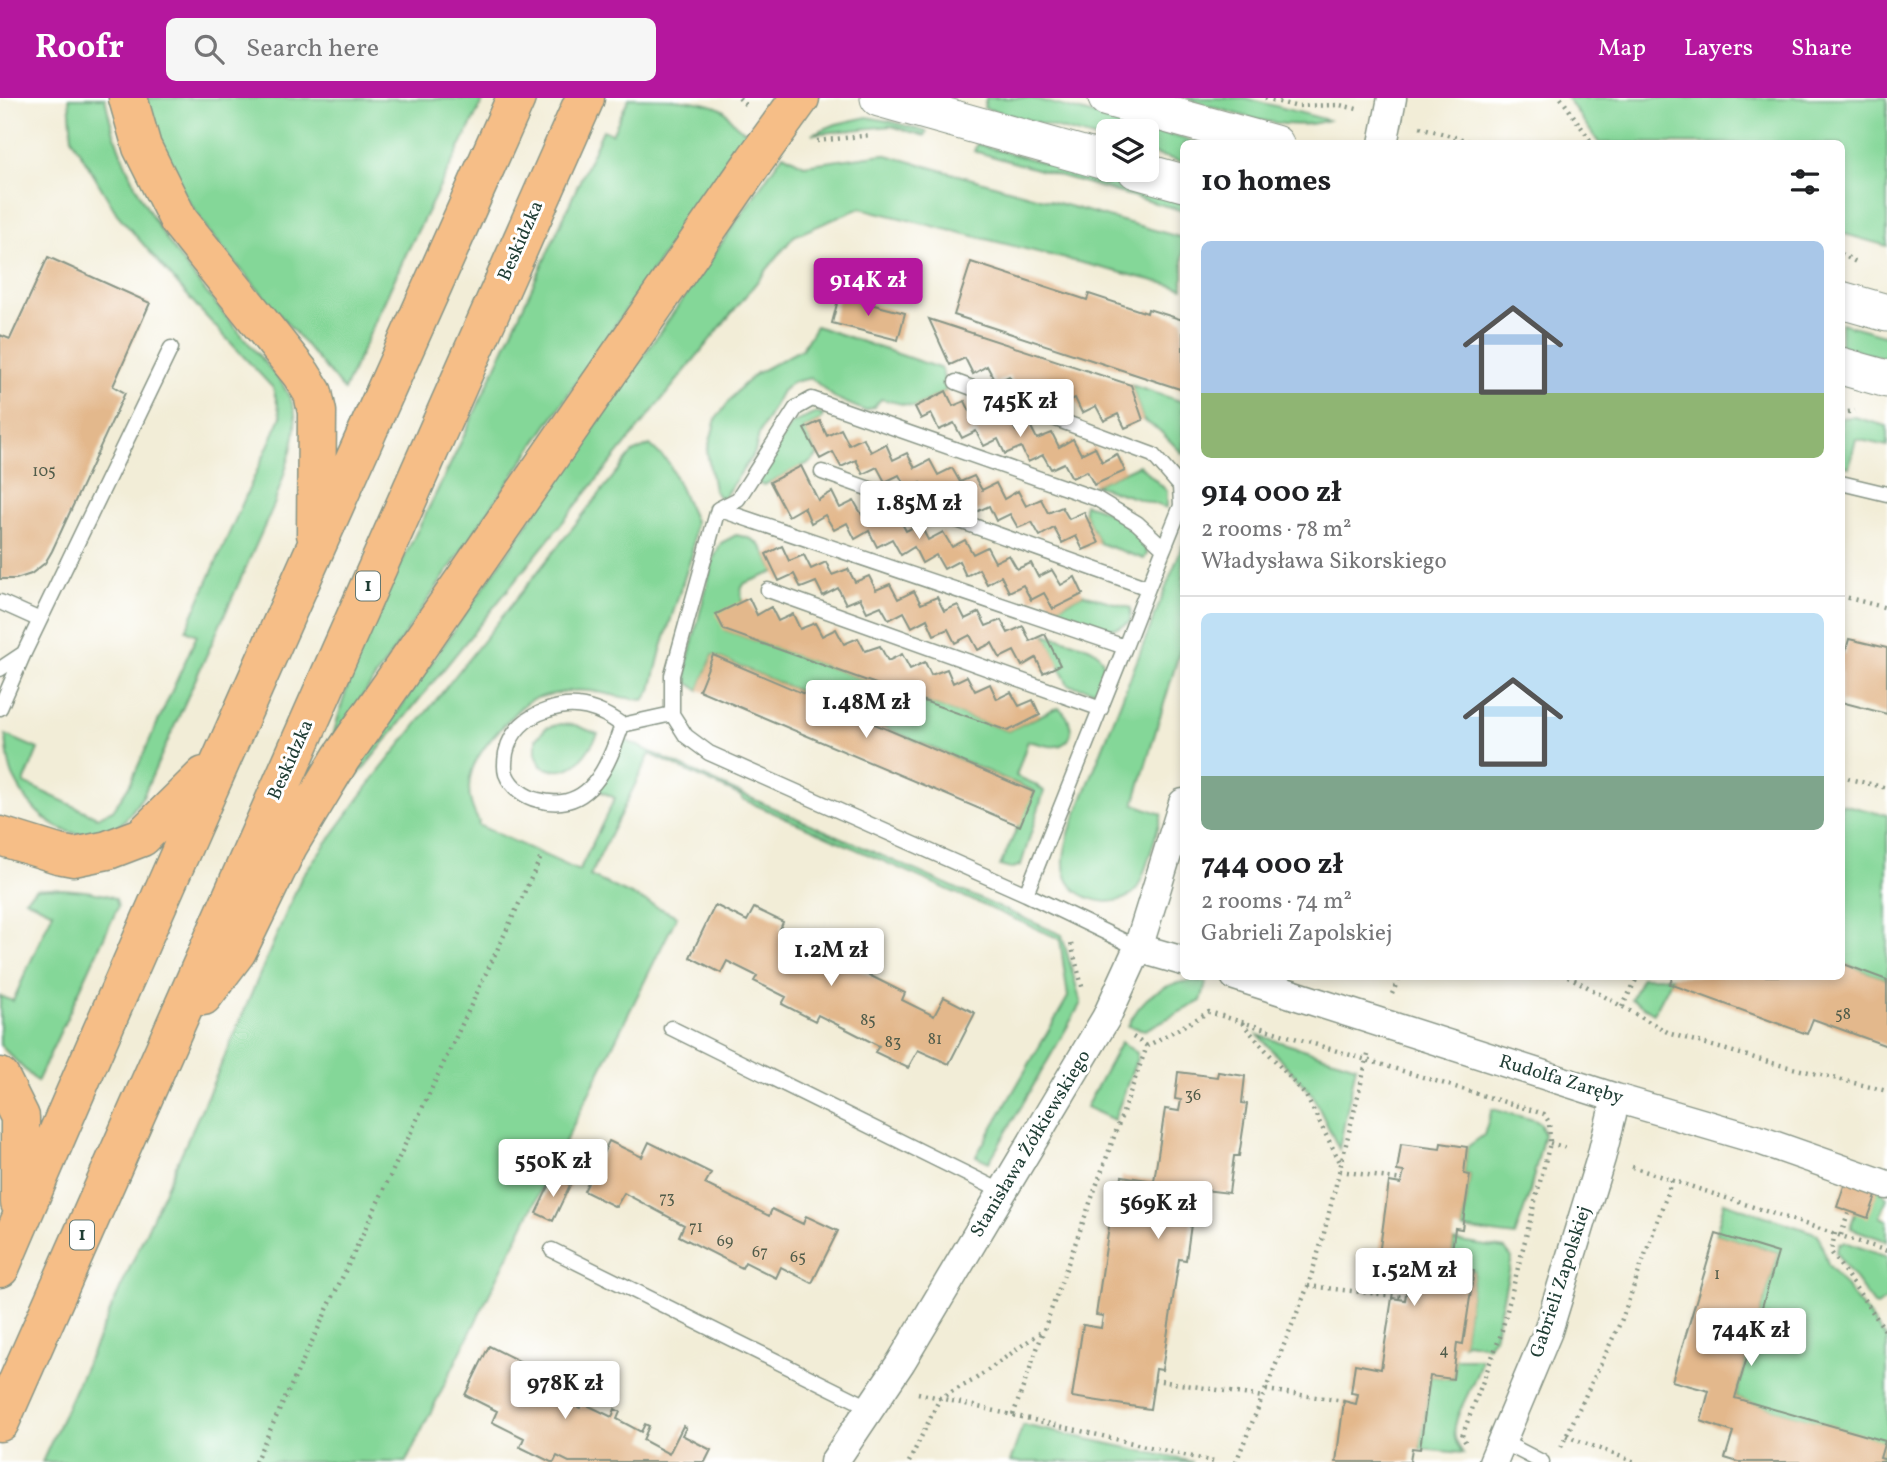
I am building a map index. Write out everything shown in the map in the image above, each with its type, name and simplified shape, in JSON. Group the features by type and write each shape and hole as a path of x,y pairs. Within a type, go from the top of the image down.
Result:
{"main road":[{"path":"128,98 142,147 179,221 288,356 313,393 317,412 316,550"},
{"path":"164,1048 237,951 289,846 341,758 800,98"},
{"path":"0,1268 218,762 316,550 515,100"},
{"name":"Beskidzka","path":"0,1422 579,112"},
{"path":"0,836 74,857 117,847 142,837 218,762"},
{"path":"0,1077 20,1117 20,1221"}],"street":[{"path":"879,98 1096,159"},
{"path":"1107,98 1260,140"},
{"path":"1384,140 1392,98"},
{"path":"1159,176 1180,182"},
{"path":"1845,301 1887,313"},
{"path":"1845,367 1887,379"},
{"name":"Stanisława Żółkiewskiego","path":"834,1462 878,1396 1003,1192 1106,1018 1138,948 1180,813"},
{"path":"1138,948 1180,960"},
{"name":"Rudolfa Zaręby","path":"1247,980 1616,1098 1759,1140 1887,1185"},
{"name":"Gabrieli Zapolskiej","path":"1498,1452 1548,1331 1601,1158 1616,1098"}],"lane":[{"path":"0,708 171,348"},
{"path":"956,382 1153,455 1180,486"},
{"path":"1138,948 1026,894 709,752 687,736 672,714 672,675 718,509 738,499 796,408 812,399 1097,499 1137,523 1164,548"},
{"path":"822,472 1148,588"},
{"path":"1845,484 1887,494"},
{"path":"1026,894 1180,508"},
{"path":"718,509 1125,647"},
{"path":"768,590 1101,709"},
{"path":"0,602 40,620"},
{"path":"0,668 24,653"},
{"path":"570,704 601,711 621,726 614,750 604,768 584,793 572,801 555,805 532,799 513,787 505,772 508,744 514,732 537,713 570,704"},
{"path":"621,726 672,714"},
{"path":"670,1028 1003,1192"},
{"path":"552,1250 878,1396"},
{"path":"1498,1452 1542,1462"}],"path":[{"path":"1265,98 1294,106 1340,105 1356,108"},
{"path":"1560,98 1590,140"},
{"path":"1420,127 1465,140"},
{"path":"1845,257 1863,264"},
{"path":"1845,597 1887,608"},
{"path":"1845,778 1887,788"},
{"path":"255,1462 542,855"},
{"path":"1236,1462 1308,1286 1324,1237 1366,1061 1378,1023 1398,980"},
{"path":"1575,980 1671,1034 1772,1063 1887,1091"},
{"path":"1622,1007 1636,980"},
{"path":"1013,1415 1147,1046 1209,1012 1544,1114 1549,1122 1550,1143 1501,1334 1462,1436 1467,1446"},
{"path":"1241,1023 1306,1096 1340,1168"},
{"path":"1340,1168 1402,1181"},
{"path":"1557,1453 1622,1319 1672,1180 1887,1251"},
{"path":"1849,1211 1831,1252 1887,1333"},
{"path":"1308,1286 1405,1297"},
{"path":"909,1462 940,1398 974,1380 1043,1331"},
{"path":"1154,1380 1263,1397"},
{"path":"1266,1390 1344,1401"},
{"path":"878,1396 940,1398 1214,1462"},
{"path":"1566,1436 1635,1462"}],"green space":[{"path":"69,98 105,98 116,140 132,179 152,216 200,285 282,383 295,414 292,447 274,505 143,796 115,829 93,834 80,834 56,826 36,810 12,773 6,735 38,749 24,783 97,817 113,810 130,784 197,635 186,630 281,417 273,388 201,311 117,214 72,139"},
{"path":"145,98 484,99 406,254 344,390 209,232 166,167"},
{"path":"629,98 678,100 714,106 723,110 735,124 747,132 332,741 343,702 371,626 460,444 603,130 612,134"},
{"path":"986,98 1032,98 1110,119 1096,119 1096,139 984,108"},
{"path":"1184,98 1245,98 1328,120 1293,125 1274,123"},
{"path":"1567,98 1887,98 1887,246 1845,234 1845,140 1597,140"},
{"path":"867,117 927,132 925,136 891,126 812,134 836,124"},
{"path":"1159,132 1188,140 1180,140 1180,161 1159,156"},
{"path":"977,144 1096,178 1096,182 1112,182 1180,201 1180,210 974,151"},
{"path":"783,154 804,165 883,154 1180,237 1180,287 860,208 794,236 329,811"},
{"path":"1845,324 1887,336 1887,359 1845,347"},
{"path":"816,326 942,369 946,391 915,407 881,399 874,407 865,411 835,398 811,378 793,382 782,391 759,434 755,452 724,497 720,498 714,490 707,452 716,419 738,390 755,374 802,349"},
{"path":"1131,385 1180,401 1180,451 1159,430 1143,420"},
{"path":"816,413 823,415 820,421 804,429 818,455 811,462 764,485 755,483 791,424"},
{"path":"1854,417 1887,426 1887,446 1856,439 1849,467 1845,466 1845,418"},
{"path":"650,445 669,463 695,521 692,554 651,690 644,700 579,690 542,696 525,704 485,746 472,769 469,794 478,825 579,871 615,798 598,790 623,739 1062,935 1081,1003 989,1162 976,1156 1068,997 1060,939 742,799 741,796 650,754 590,876 677,916 406,1462 42,1462 211,1088 302,876 374,778 632,453"},
{"path":"1139,465 1167,491 1167,508 1094,485"},
{"path":"1084,504 1113,515 1131,529 1144,545 1147,554 1144,559 1099,543 1084,512"},
{"path":"736,535 757,542 765,551 775,572 745,583 741,589 742,601 725,630 1008,731 1054,709 1059,708 1063,712 1069,721 1071,732 1066,742 1053,746 1028,741 1016,776 1044,791 1021,865 1011,869 1000,866 1034,791 713,655 699,690 688,683 688,660 714,557 721,543"},
{"path":"1180,552 1180,650 1134,804 1162,814 1146,867 1135,891 1118,901 1107,902 1078,892 1071,885 1065,871 1065,849"},
{"path":"1083,594 1131,608 1130,621 1122,626 1102,628 1053,609"},
{"path":"1045,634 1084,645 1099,654 1104,670 1096,691 1068,685"},
{"path":"560,724 575,725 598,734 576,764 561,770 552,770 541,766 536,753 536,739 546,728"},
{"path":"1845,805 1887,815 1887,980 1845,964"},
{"path":"51,888 103,894 116,899 118,907 37,1082 0,1045 0,996 13,1001 53,912 25,899 36,889"},
{"path":"1640,980 1671,980 1654,1013 1631,999"},
{"path":"1194,981 1206,983 1201,1001 1145,1030 1128,1026 1139,1007 1154,993 1172,984"},
{"path":"1258,1035 1356,1066 1339,1149 1312,1094"},
{"path":"1121,1042 1137,1053 1137,1058 1114,1120 1086,1107"},
{"path":"1492,1109 1534,1120 1540,1123 1544,1134 1529,1195 1515,1236 1462,1229 1470,1175 1464,1174 1467,1147 1484,1135"},
{"path":"1879,1188 1887,1198 1880,1217 1887,1220 1887,1241 1850,1228 1855,1213"},
{"path":"1724,1202 1818,1234 1828,1264 1887,1339 1887,1460 1880,1458 1885,1442 1735,1398 1778,1253 1716,1234"},
{"path":"1454,1241 1505,1249 1512,1258 1494,1337 1487,1346 1467,1342 1463,1344 1474,1271 1450,1267"},
{"path":"1845,1242 1887,1257 1887,1299 1877,1306 1836,1253 1839,1243"},
{"path":"1455,1359 1481,1359 1455,1429 1458,1446 1463,1453 1420,1449 1430,1376 1453,1379"},
{"path":"1023,1425 1193,1462 1010,1462"}],"building":[{"path":"48,257 150,303 113,386 125,393 52,551 45,563 31,574 16,579 0,579 0,335 10,339"},
{"path":"971,262 1087,300 1089,294 1147,313 1148,309 1180,319 1180,389 954,315"},
{"path":"839,296 905,313 898,340 832,323"},
{"path":"929,319 1131,385 1143,420 1125,428 1118,414 1104,421 1096,406 1082,413 1075,398 1060,405 1053,390 1039,398 1031,383 1017,390 1009,376 996,383 987,366 973,374 965,358 950,365"},
{"path":"946,391 953,406 965,401 972,416 986,409 993,424 1008,417 1016,431 1030,425 1037,439 1052,433 1059,447 1073,439 1081,454 1095,447 1102,462 1117,454 1125,471 1094,485 1087,471 1072,478 1064,463 1051,469 1043,455 1028,462 1021,447 1005,454 998,439 984,446 976,431 962,438 954,423 939,430 931,414 921,419 915,407"},
{"path":"820,421 827,436 841,429 849,445 863,438 871,452 886,444 893,460 907,453 915,468 930,460 938,475 952,468 960,482 974,476 982,490 996,483 1004,499 1018,491 1026,506 1041,499 1048,513 1062,507 1069,519 1084,512 1099,543 1083,550 1076,536 1062,543 1054,528 1040,536 1032,522 1018,528 1010,514 996,521 989,506 974,513 966,498 952,505 944,489 929,497 921,483 908,491 899,475 885,482 877,467 863,474 856,460 841,467 833,452 820,459 804,429"},
{"path":"801,466 818,500 832,492 840,508 854,501 862,515 876,508 885,523 898,516 906,531 920,524 928,540 943,532 952,547 965,540 973,554 987,547 995,562 1009,555 1017,569 1031,563 1038,577 1052,570 1061,585 1075,577 1083,594 1053,609 1044,593 1031,600 1023,585 1009,592 1001,576 987,584 979,569 966,576 959,561 944,569 936,555 922,563 914,547 901,555 892,539 877,547 869,531 855,539 847,523 834,530 825,515 811,523 804,507 788,516 770,482"},
{"path":"782,546 789,561 804,555 811,569 826,562 832,575 848,569 855,582 869,576 876,590 890,584 898,599 914,591 921,604 937,597 944,611 958,605 965,619 979,612 986,626 1001,620 1008,633 1023,626 1030,641 1045,634 1060,665 1043,673 1036,658 1022,666 1014,651 1000,658 992,643 978,650 970,635 955,643 948,629 934,635 927,619 912,627 904,612 889,620 881,606 867,612 860,598 846,604 838,588 823,596 816,582 801,588 794,574 779,581 766,554"},
{"path":"749,598 757,615 771,607 778,621 793,614 800,629 815,623 822,636 836,629 844,644 858,638 865,651 880,646 888,661 902,654 910,669 925,662 931,675 947,669 953,683 967,676 975,691 990,684 997,699 1011,692 1019,706 1033,700 1040,715 1008,731 724,630 716,614"},
{"path":"1849,639 1887,648 1887,714 1845,703 1845,654"},
{"path":"713,655 1034,792 1020,826 699,690"},
{"path":"715,905 747,921 754,908 783,922 780,929 812,945 808,952 841,969 845,963 905,993 902,1000 934,1016 944,997 975,1013 949,1064 918,1050 908,1068 875,1052 879,1046 848,1030 818,1015 815,1021 782,1004 786,997 754,981 757,976 727,961 721,973 690,957"},
{"path":"1845,964 1887,980 1887,1046 1813,1019 1807,1034 1670,984 1672,980 1845,980"},
{"path":"1178,1072 1217,1077 1218,1072 1245,1076 1242,1103 1247,1104 1239,1156 1234,1156 1229,1193 1196,1189 1186,1260 1179,1259 1162,1370 1156,1369 1150,1409 1072,1397 1083,1325 1101,1328 1103,1316 1096,1315 1111,1213 1123,1215 1124,1204 1119,1203 1122,1176 1154,1181 1165,1109 1179,1111 1181,1100 1175,1099"},
{"path":"609,1141 642,1157 649,1142 711,1173 705,1184 769,1216 772,1209 803,1224 806,1216 838,1231 812,1283 781,1267 776,1278 745,1262 742,1268 679,1236 684,1225 624,1193 616,1207 584,1191"},
{"path":"1441,1143 1467,1147 1464,1174 1470,1175 1462,1229 1455,1228 1450,1267 1474,1271 1463,1344 1457,1343 1453,1379 1430,1376 1420,1449 1412,1448 1410,1462 1336,1462 1344,1401 1356,1404 1358,1394 1351,1393 1355,1364 1381,1369 1392,1298 1405,1300 1407,1288 1400,1287 1404,1259 1379,1255 1389,1182 1401,1184 1404,1172 1397,1171 1401,1144 1440,1149"},
{"path":"553,1177 570,1185 553,1221 536,1213"},
{"path":"1847,1177 1879,1188 1868,1218 1837,1207"},
{"path":"1716,1234 1778,1253 1735,1398 1885,1441 1880,1458 1887,1462 1738,1462 1725,1458 1733,1432 1701,1421 1709,1391 1672,1381"},
{"path":"489,1346 521,1362 517,1369 548,1385 545,1391 580,1408 583,1403 612,1417 615,1409 620,1412 617,1419 641,1432 645,1424 649,1426 643,1440 669,1454 683,1426 686,1428 682,1435 711,1450 705,1462 569,1462 557,1456 554,1462 551,1462 520,1447 524,1438 492,1422 497,1411 465,1395"}]}
